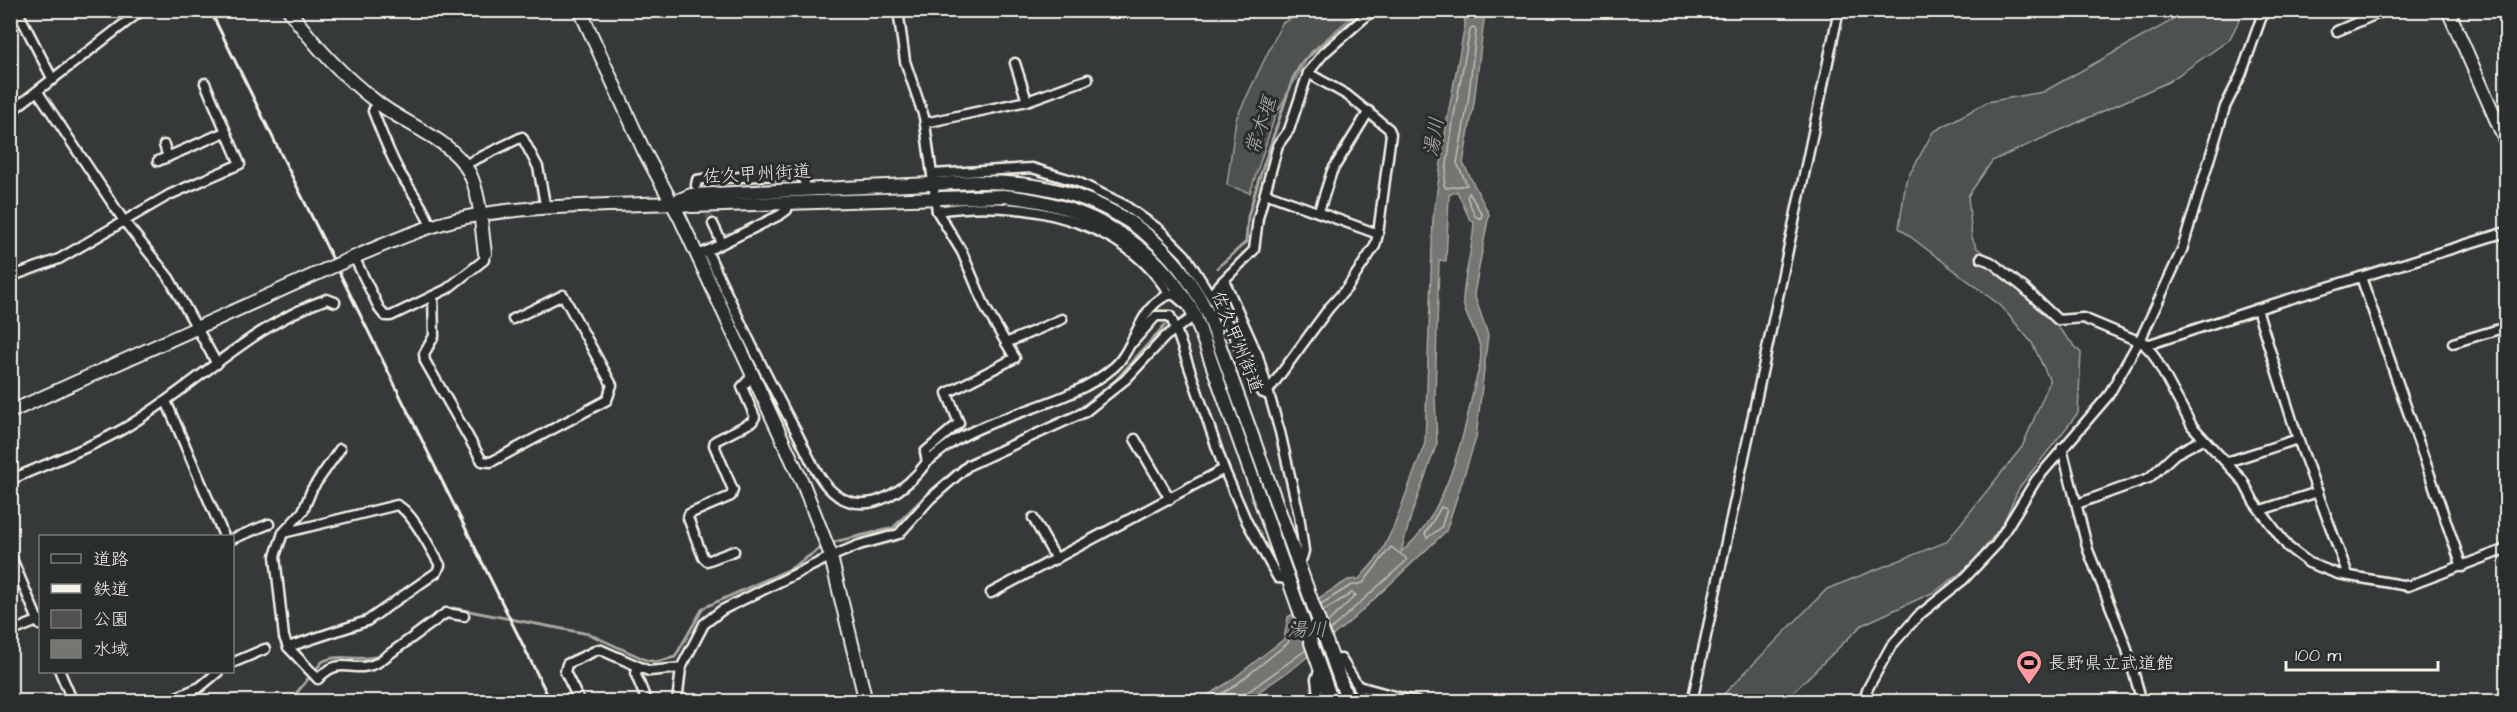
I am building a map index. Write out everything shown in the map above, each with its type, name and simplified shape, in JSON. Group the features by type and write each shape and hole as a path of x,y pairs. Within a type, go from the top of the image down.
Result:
{"main road":[{"path":"289,10 315,42 377,102 452,152 464,165 477,193 485,253"},
{"path":"580,10 639,141 702,253 825,540 866,702"},
{"path":"2448,10 2506,142"},
{"name":"佐久甲州街道","path":"672,203 691,195 932,179 1022,183 1057,189 1085,198 1116,213 1155,241 1199,287 1348,702"},
{"name":"佐久甲州街道","path":"672,203 692,206 788,203 936,205 1024,198 1086,215 1124,236 1154,258 1172,277 1207,345 1332,702"},
{"path":"10,412 325,270 431,227 479,215 546,208 672,203"}],"street":[{"path":"16,10 53,80"},
{"path":"10,112 53,80 105,36 142,10"},
{"path":"898,10 904,61 925,123 936,205 962,252 986,309 1015,358 947,393 959,423 925,452 927,462"},
{"path":"1212,293 1254,250 1265,193 1278,145 1289,130 1308,73 1324,53 1373,10"},
{"path":"1692,702 1839,10"},
{"path":"1863,702 1891,646 1918,616 1963,580 1996,545 2036,480 2097,411 2140,343 2182,250 2225,107 2241,75 2264,10"},
{"path":"2337,31 2386,10"},
{"path":"1015,63 1027,101"},
{"path":"1199,287 1226,320 1261,392 1266,394 1329,308 1347,288 1375,246 1391,134 1389,129 1369,111 1308,73"},
{"path":"925,123 1027,101 1088,79"},
{"path":"10,277 59,259 169,195 240,164 205,83"},
{"path":"38,92 124,221 169,278 217,364"},
{"path":"377,102 373,111 383,137 400,173 425,211 431,227"},
{"path":"1319,212 1332,171 1369,111"},
{"path":"158,161 225,132"},
{"path":"464,165 522,137 538,167 546,208"},
{"path":"164,146 168,157"},
{"path":"696,185 697,180 703,179 801,174 807,189"},
{"path":"1265,193 1378,234"},
{"path":"788,203 788,210 780,216 702,253 771,386 816,467 835,494 851,502 885,499 907,487 927,462 956,440 1094,381 1116,365 1156,316 1170,316 1224,469 1247,522 1278,578 1290,581"},
{"path":"677,702 681,668 704,624 722,610 830,555 899,534 930,499 975,461 1085,412 1126,380 1165,337 1190,314 1169,294 1161,280 1111,237 1075,222 1003,208 936,205"},
{"path":"712,224 722,243"},
{"path":"2140,343 2150,344 2506,232"},
{"path":"349,260 385,316 391,316 447,289 484,260 485,253"},
{"path":"1981,258 1991,262 2024,288 2058,320 2083,318 2140,343 2153,354 2192,426 2227,462 2278,534 2302,559 2323,570 2408,586 2506,549"},
{"path":"2361,277 2462,567"},
{"path":"1224,280 1258,356 1268,390 1299,515 1304,551 1302,558 1297,560"},
{"path":"1133,342 1145,316 1169,294"},
{"path":"433,296 434,336 424,354 425,360 482,460 491,462 607,400 612,385 563,295 513,319"},
{"path":"10,480 122,429 166,401 254,334 291,313 327,299 335,302"},
{"path":"2258,309 2298,439 2348,575"},
{"path":"1006,343 1062,319"},
{"path":"2453,343 2506,327"},
{"path":"734,551 707,561 703,557 688,518 731,496 733,490 714,445 715,441 752,422 755,417 742,387 753,375"},
{"path":"166,401 223,535"},
{"path":"1135,439 1170,499"},
{"path":"2077,504 2149,478 2175,454 2203,439"},
{"path":"2227,462 2298,439"},
{"path":"2062,448 2088,550 2126,646 2142,702"},
{"path":"340,449 312,489 303,511 283,533 275,556 284,637 288,647 318,679 326,670 339,664 370,667 446,613 464,616"},
{"path":"992,593 1224,469"},
{"path":"2261,510 2318,492"},
{"path":"283,533 397,505 403,508 440,565 437,572 367,621 288,647"},
{"path":"1033,518 1056,559"},
{"path":"234,539 269,524"},
{"path":"10,554 39,620"},
{"path":"10,632 39,622"},
{"path":"234,662 265,649"},
{"path":"580,702 566,672 567,664 602,649 637,668 649,671 681,668"},
{"path":"1331,654 1341,659 1358,686 1361,702"},
{"path":"1319,664 1316,679 1320,702"},
{"path":"637,668 636,675 647,702"},
{"path":"60,673 73,702"},
{"path":"165,702 177,699 200,687 217,673"},
{"path":"1358,686 1417,702"}],"green space":[{"path":"1309,10 1358,11 1311,52 1275,116 1250,193 1227,185 1236,119 1282,23"},
{"path":"2180,11 2244,11 2229,40 2168,82 1992,161 1968,196 1972,238 1977,248 2011,275 2081,353 2078,413 2019,488 2003,524 1972,564 1936,591 1862,625 1784,701 1716,702 1827,589 1946,542 2022,447 2050,381 2032,343 2001,306 1899,228 1906,181 1933,132 1987,102 2043,92 2171,21"}],"water":[{"name":"湯川","path":"1464,11 1485,11 1474,103 1463,163 1489,214 1474,294 1488,335 1476,438 1446,531 1353,619 1295,667 1245,701 1197,702 1229,682 1284,639 1288,617 1348,580 1359,579 1380,555 1394,526 1425,443 1433,219 1448,114 1465,25","holes":["1457,191 1470,220 1474,222 1463,300 1465,311 1480,347 1479,367 1458,453 1450,476 1429,519 1416,538 1401,552 1437,443 1435,396 1439,260 1446,261 1449,195"]}],"waterway":[{"name":"常木堰","path":"1217,268 1246,242 1248,217 1258,182 1293,78 1303,61 1364,10"},
{"path":"830,543 893,528 927,494 968,459 1077,411 1116,380 1165,325"},
{"path":"289,702 322,662 335,658 378,656 397,645 432,616 453,608 589,634 646,660 656,662 675,657 703,608 790,569 824,546"}],"tunnel":[{"path":"703,203 713,224"}],"railway":[{"path":"210,10 551,702"}],"place":[{"name":"長野県立武道館","path":"2029,686"}]}
